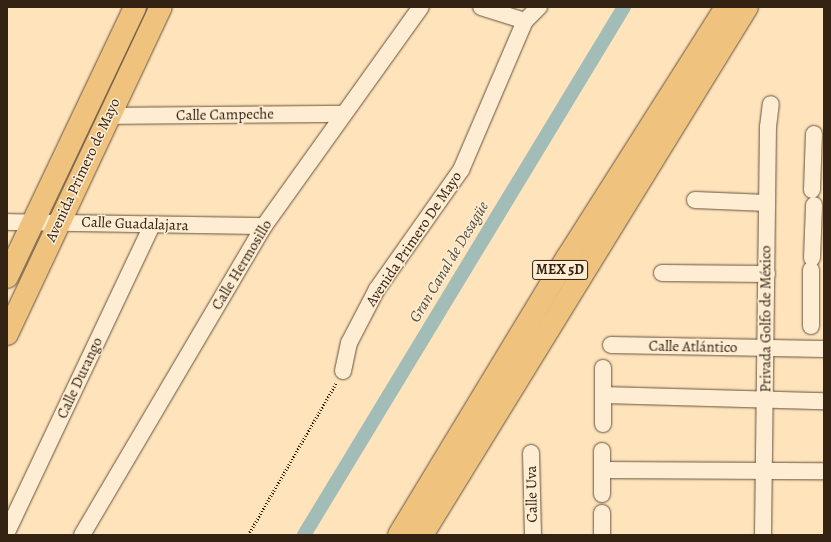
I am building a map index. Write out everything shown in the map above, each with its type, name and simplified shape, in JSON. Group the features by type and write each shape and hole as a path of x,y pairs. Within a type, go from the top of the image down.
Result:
{"highway":[{"name":"Avenida Primero de Mayo","path":"7,277 135,7"},
{"name":"Avenida Primero de Mayo","path":"7,334 107,116 161,7"},
{"name":"MEX 5D","path":"399,535 567,258 726,7"},
{"name":"MEX 5D","path":"422,535 747,7"}],"street":[{"name":"Calle Hermosillo","path":"82,535 264,226 421,7"},
{"path":"480,7 525,21 539,7"},
{"name":"Avenida Primero De Mayo","path":"343,371 349,343 377,289 461,170 525,21"},
{"name":"Privada Golfo de México","path":"763,535 766,399 768,127 771,104"},
{"name":"Calle Campeche","path":"107,116 343,114"},
{"path":"811,326 818,301 812,264 818,229 813,197 818,159 814,134"},
{"path":"695,200 767,203"},
{"name":"Calle Guadalajara","path":"7,222 264,226"},
{"name":"Calle Durango","path":"7,532 152,225"},
{"path":"662,273 767,274"},
{"name":"Calle Atlántico","path":"611,345 824,349"},
{"path":"603,368 603,424"},
{"path":"603,396 824,401"},
{"path":"602,451 602,494"},
{"name":"Calle Uva","path":"531,453 533,535"},
{"path":"602,470 764,470 824,472"},
{"path":"602,513 602,535"}],"path":[{"path":"248,535 343,371"}],"waterway":[{"name":"Gran Canal de Desagüe","path":"304,535 624,7"}]}
